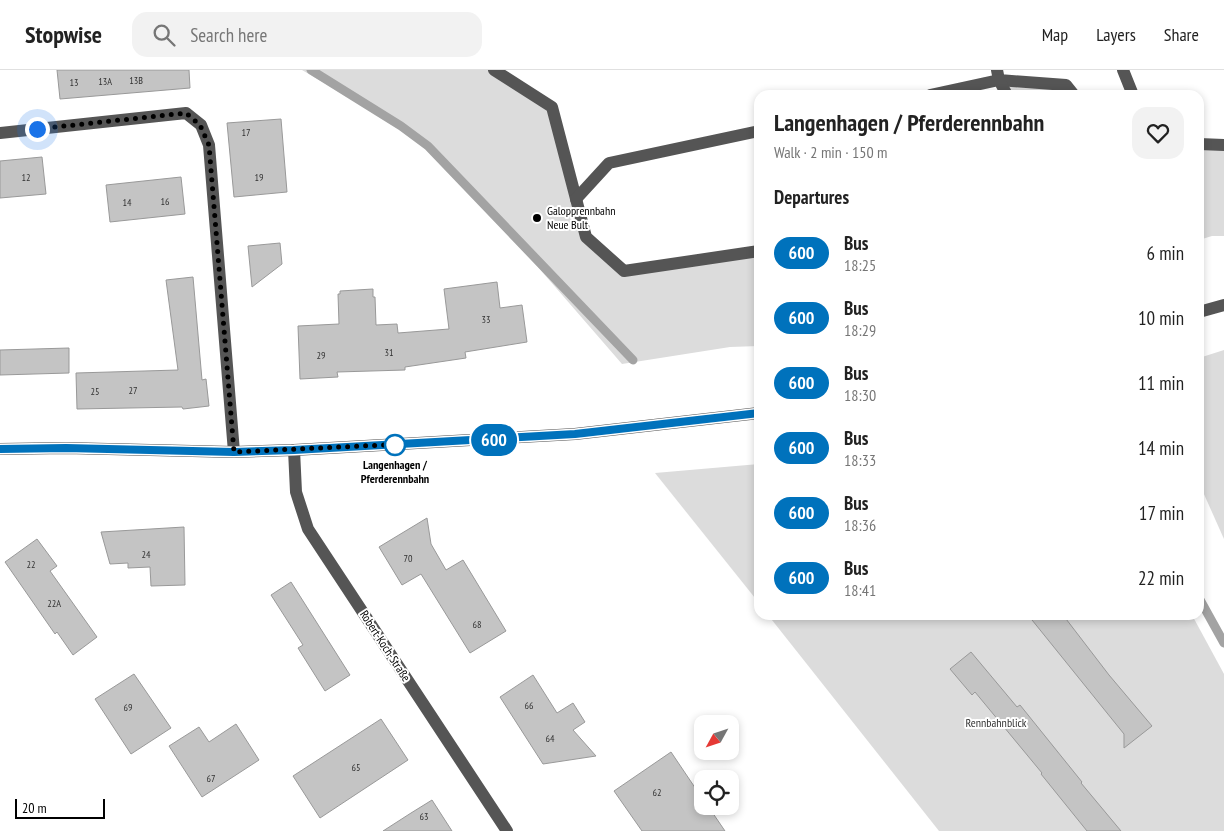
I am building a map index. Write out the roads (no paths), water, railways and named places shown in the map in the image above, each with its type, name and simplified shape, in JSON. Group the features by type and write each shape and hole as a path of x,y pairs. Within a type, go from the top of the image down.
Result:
{"street":[{"path":"494,70 552,107 586,237 624,272 754,252"},
{"path":"1124,70 1131,90"},
{"path":"998,75 1005,90"},
{"path":"947,90 998,75 1066,84 1070,90"},
{"path":"0,133 186,113 200,125 209,145 234,452"},
{"path":"576,199 609,163 754,132"},
{"path":"1204,144 1224,145"},
{"path":"1204,311 1224,305"},
{"path":"0,449 66,448 234,452 294,450 575,434 754,414"},
{"name":"Robert-Koch-Straße","path":"294,450 296,492 308,529 508,831"}],"waterway":[{"path":"311,70 401,126 428,146 633,360"},
{"path":"1204,607 1224,643"}],"place":[{"name":"Galopprennbahn Neue Bult","path":"537,218"},
{"name":"Langenhagen / Pferderennbahn","path":"395,445"}],"park label":[{"name":"Rennbahnblick","path":"996,723"}]}
